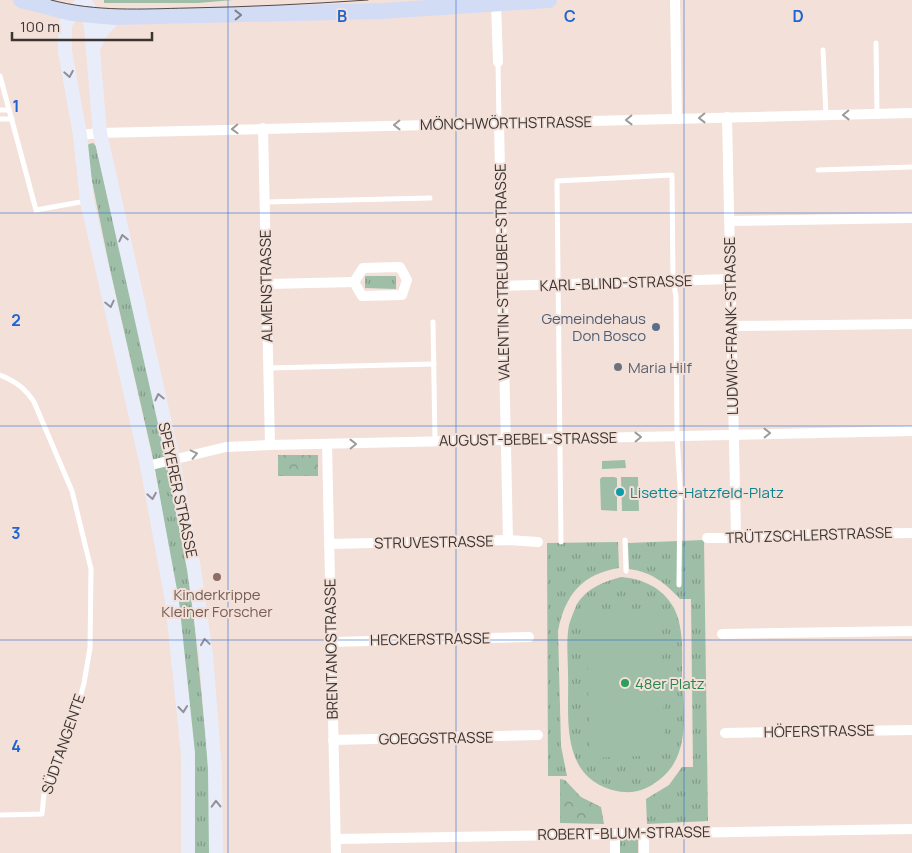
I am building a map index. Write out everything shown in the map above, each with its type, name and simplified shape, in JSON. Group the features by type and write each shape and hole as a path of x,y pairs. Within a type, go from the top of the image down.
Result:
{"main road":[{"path":"21,0 52,9 69,19 90,16 115,17 382,8 473,2 496,4 549,0"}],"street":[{"name":"SPEYERER STRASSE","path":"85,0 90,16 100,133 173,459 193,560 206,654 215,769 216,853"},
{"name":"SPEYERER STRASSE","path":"85,0 69,19 65,51 80,135 87,201 147,466 172,601 188,752 188,853"},
{"path":"675,0 677,119"},
{"name":"VALENTIN-STREUBER-STRASSE","path":"496,4 498,62"},
{"path":"93,48 102,31 115,17"},
{"name":"MÖNCHWÖRTHSTRASSE","path":"100,133 912,113"},
{"name":"LUDWIG-FRANK-STRASSE","path":"727,117 736,535"},
{"name":"VALENTIN-STREUBER-STRASSE","path":"499,123 508,540"},
{"name":"ALMENSTRASSE","path":"263,128 270,445"},
{"path":"80,135 100,133"},
{"path":"729,221 912,218"},
{"path":"400,267 407,280 402,295 362,296 354,282 364,268 400,267"},
{"name":"KARL-BLIND-STRASSE","path":"502,286 730,279"},
{"path":"266,284 354,282"},
{"path":"731,326 912,324"},
{"name":"AUGUST-BEBEL-STRASSE","path":"147,466 226,447 912,431"},
{"name":"BRENTANOSTRASSE","path":"327,444 336,853"},
{"name":"TRÜTZSCHLERSTRASSE","path":"707,538 728,538 736,535 912,533"},
{"name":"STRUVESTRASSE","path":"329,544 508,540 538,542"},
{"path":"722,634 912,631"},
{"name":"HECKERSTRASSE","path":"331,642 529,637"},
{"name":"HÖFERSTRASSE","path":"725,732 912,730"},
{"name":"GOEGGSTRASSE","path":"333,740 538,735"},
{"name":"ROBERT-BLUM-STRASSE","path":"336,838 912,828"},
{"path":"644,833 644,853"},
{"path":"615,834 615,853"}],"lane":[{"path":"876,43 877,114"},
{"path":"823,50 826,115"},
{"name":"VALENTIN-STREUBER-STRASSE","path":"498,62 499,123"},
{"path":"0,76 36,210 87,201"},
{"path":"0,110 9,110"},
{"path":"0,119 12,119"},
{"path":"818,170 912,167"},
{"path":"561,542 556,181 672,175 680,539 678,585"},
{"path":"264,202 430,198"},
{"path":"433,322 435,442"},
{"path":"268,368 434,364"},
{"name":"SÜDTANGENTE","path":"0,375 12,380 26,390 34,402 72,491 91,569 90,648 84,683 76,714 44,794 42,814 0,815"},
{"path":"625,540 626,572"}],"green space":[{"path":"104,0 233,0 198,3 104,3"},
{"path":"93,143 96,146 167,454 189,569 209,770 209,853 195,853 194,754 178,602 153,458 109,265 91,176 87,146"},
{"path":"365,276 396,276 396,289 365,288"},
{"path":"278,455 318,455 318,476 278,476"},
{"path":"625,460 626,468 602,469 602,461"},
{"path":"602,477 617,478 617,511 601,510 600,479"},
{"path":"621,477 638,477 639,511 622,511"},
{"path":"704,540 708,821 647,824 646,799 669,785 682,767 693,767 691,599 680,599 658,579 637,570 629,569 628,543"},
{"path":"618,542 619,568 595,575 585,581 571,597 561,618 558,631 561,746 567,776 548,776 547,543"},
{"path":"621,577 644,582 658,589 674,608 681,632 684,717 681,745 677,758 670,770 647,788 634,792 605,788 588,777 575,757 568,722 567,643 569,625 581,598 602,584"},
{"name":"48er Platz","path":"661,608 665,755 590,758 586,611"},
{"path":"560,779 565,780 581,797 601,807 604,824 560,823"},
{"path":"620,839 638,839 638,853 620,853"}],"tram line":[{"path":"51,0 102,8 136,9 256,6 368,0"}],"place":[{"name":"Gemeindehaus Don Bosco","path":"656,327"},
{"name":"Maria Hilf","path":"618,367"},
{"name":"Lisette-Hatzfeld-Platz","path":"620,492"},
{"name":"Kinderkrippe Kleiner Forscher","path":"217,577"},
{"name":"48er Platz","path":"625,683"}]}
